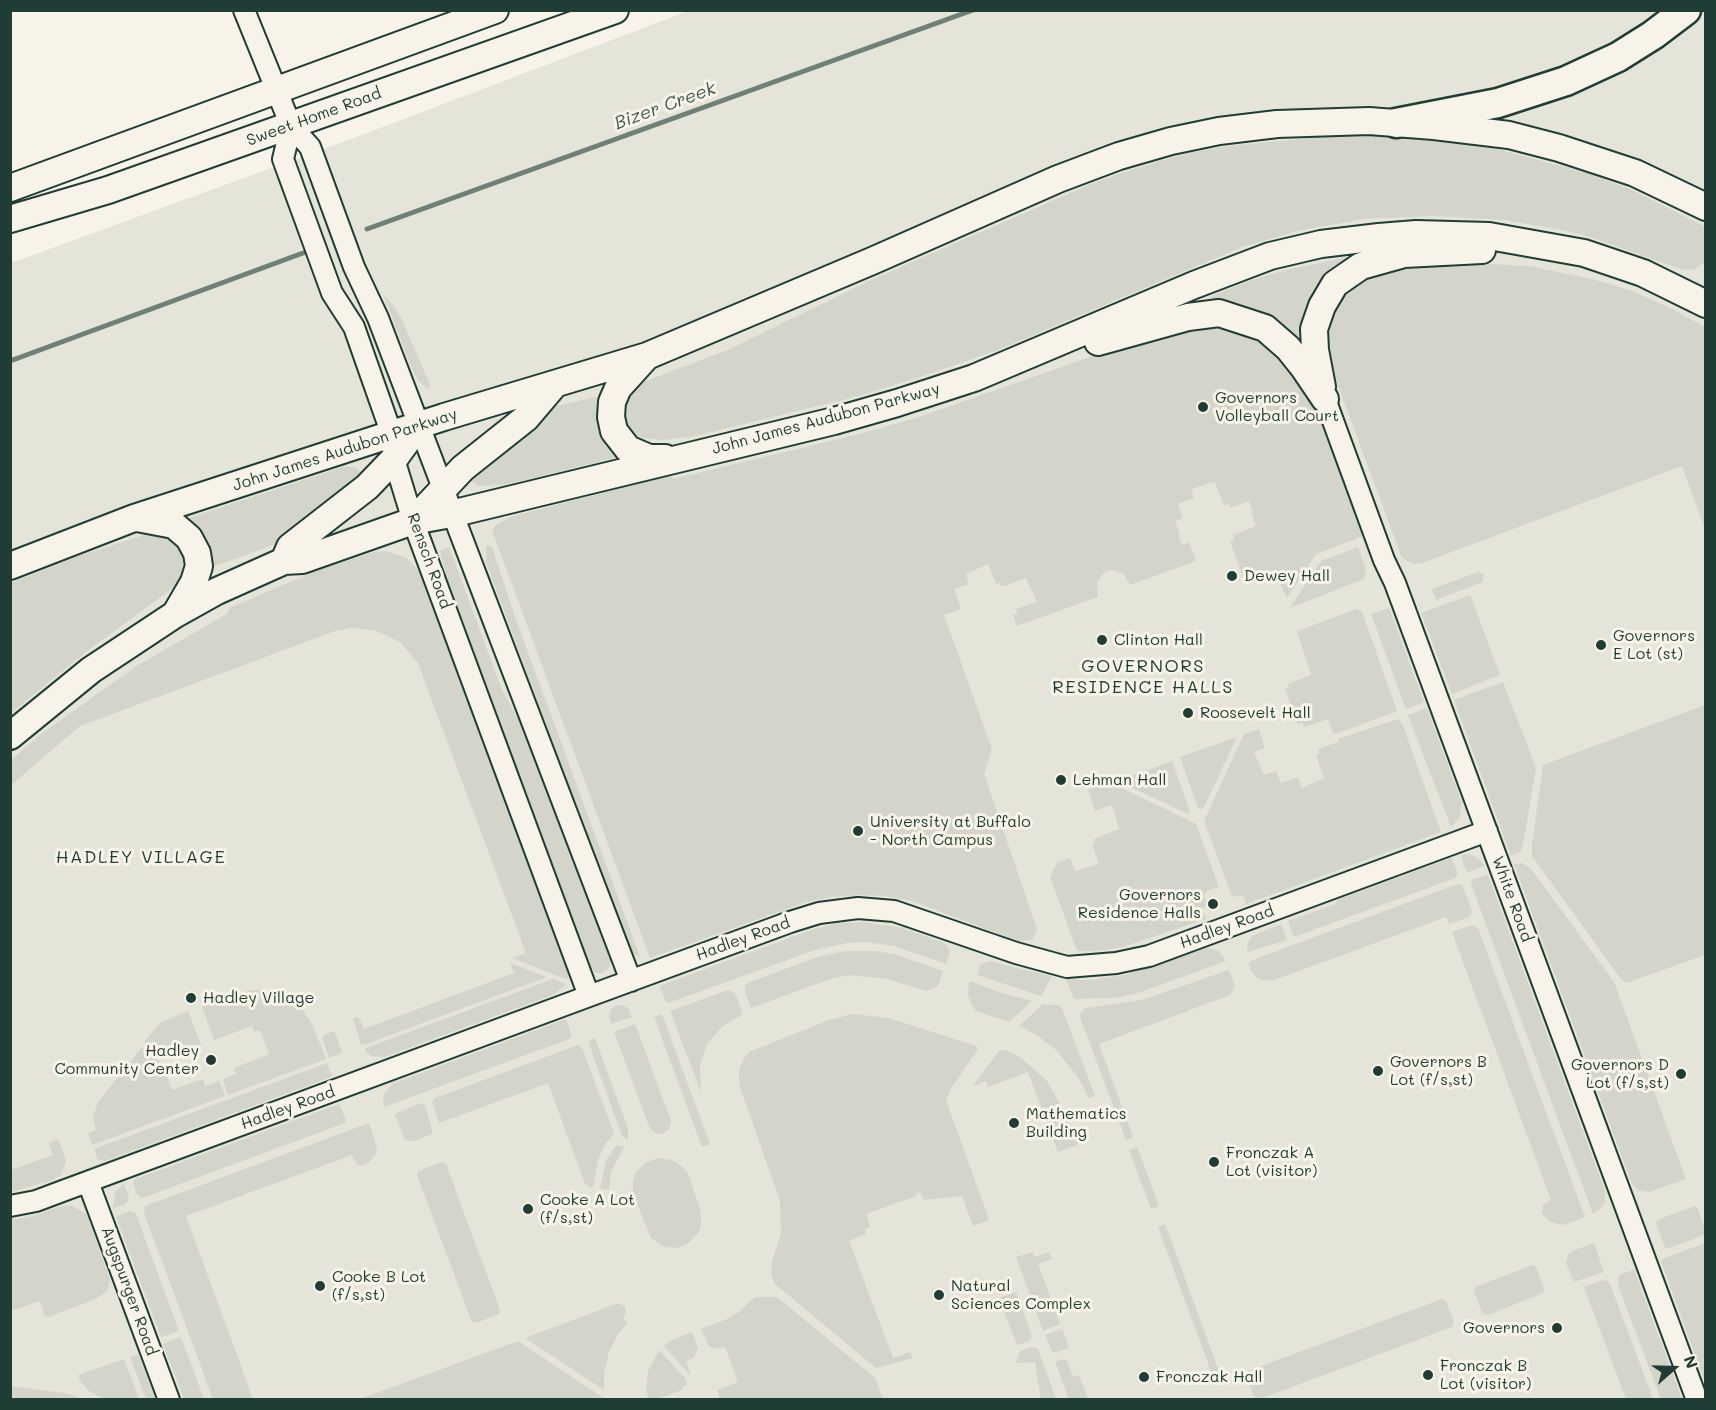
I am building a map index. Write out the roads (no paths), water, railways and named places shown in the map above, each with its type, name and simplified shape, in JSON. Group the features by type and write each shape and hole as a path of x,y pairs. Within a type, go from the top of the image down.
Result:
{"highway":[{"path":"1396,123 1498,103 1566,81 1618,57 1653,35 1686,10"}],"main road":[{"path":"10,188 495,10"},
{"name":"Sweet Home Road","path":"10,219 108,189 291,126 615,10"},
{"name":"John James Audubon Parkway","path":"418,426 647,356 1058,179 1119,156 1219,131 1277,124 1347,121 1396,123 1509,135 1559,148 1635,173 1706,207"},
{"name":"John James Audubon Parkway","path":"10,736 91,670 174,615 217,591 284,561 302,560 413,521 452,514 834,420 974,378 1194,285 1270,256 1321,244 1416,234 1457,234 1518,240 1584,253 1643,273 1706,304"},
{"path":"1325,399 1315,350 1314,329 1322,306 1335,284 1361,266 1404,254 1472,250 1584,253"},
{"path":"1673,286 1688,287 1706,280"},
{"path":"974,378 1157,324 1188,317 1219,314 1265,328 1304,368 1325,399"},
{"path":"647,356 614,395 610,409 614,431 628,449 642,456 681,457"},
{"path":"413,521 466,465 526,418 554,385"},
{"path":"284,561 290,547 367,488 393,447 418,426"},
{"name":"John James Audubon Parkway","path":"10,566 134,518 393,447"},
{"path":"134,518 174,525 189,538 197,553 199,566 194,582 174,615"}],"street":[{"path":"244,10 291,126 310,147 354,267 378,318 631,981"},
{"name":"Rensch Road","path":"291,126 283,159 332,293 354,327 393,447 413,521 589,996"},
{"name":"White Road","path":"1325,399 1697,1400"},
{"name":"Hadley Road","path":"10,1206 36,1201 589,996 797,920 832,910 858,908 894,911 1016,953 1067,967 1116,963 1149,956 1487,831"},
{"name":"Augspurger Road","path":"88,1182 169,1400"}],"waterway":[{"name":"Bizer Creek","path":"367,229 973,10"},
{"path":"10,361 303,253"}],"place":[{"name":"Governors Volleyball Court","path":"1203,407"},
{"name":"Dewey Hall","path":"1232,576"},
{"name":"Clinton Hall","path":"1102,640"},
{"name":"Governors E Lot (st)","path":"1601,645"},
{"name":"Roosevelt Hall","path":"1188,713"},
{"name":"Lehman Hall","path":"1061,780"},
{"name":"University at Buffalo - North Campus","path":"858,831"},
{"name":"Governors Residence Halls","path":"1213,904"},
{"name":"Hadley Village","path":"191,998"},
{"name":"Hadley Community Center","path":"211,1060"},
{"name":"Governors B Lot (f/s,st)","path":"1378,1071"},
{"name":"Governors D Lot (f/s,st)","path":"1681,1074"},
{"name":"Mathematics Building","path":"1014,1123"},
{"name":"Fronczak A Lot (visitor)","path":"1214,1162"},
{"name":"Cooke A Lot (f/s,st)","path":"528,1209"},
{"name":"Cooke B Lot (f/s,st)","path":"320,1286"},
{"name":"Natural Sciences Complex","path":"939,1295"},
{"name":"Governors","path":"1557,1328"},
{"name":"Fronczak B Lot (visitor)","path":"1428,1375"},
{"name":"Fronczak Hall","path":"1144,1377"}],"district":[{"name":"GOVERNORS RESIDENCE HALLS","path":"1143,676"},
{"name":"HADLEY VILLAGE","path":"141,857"}]}
